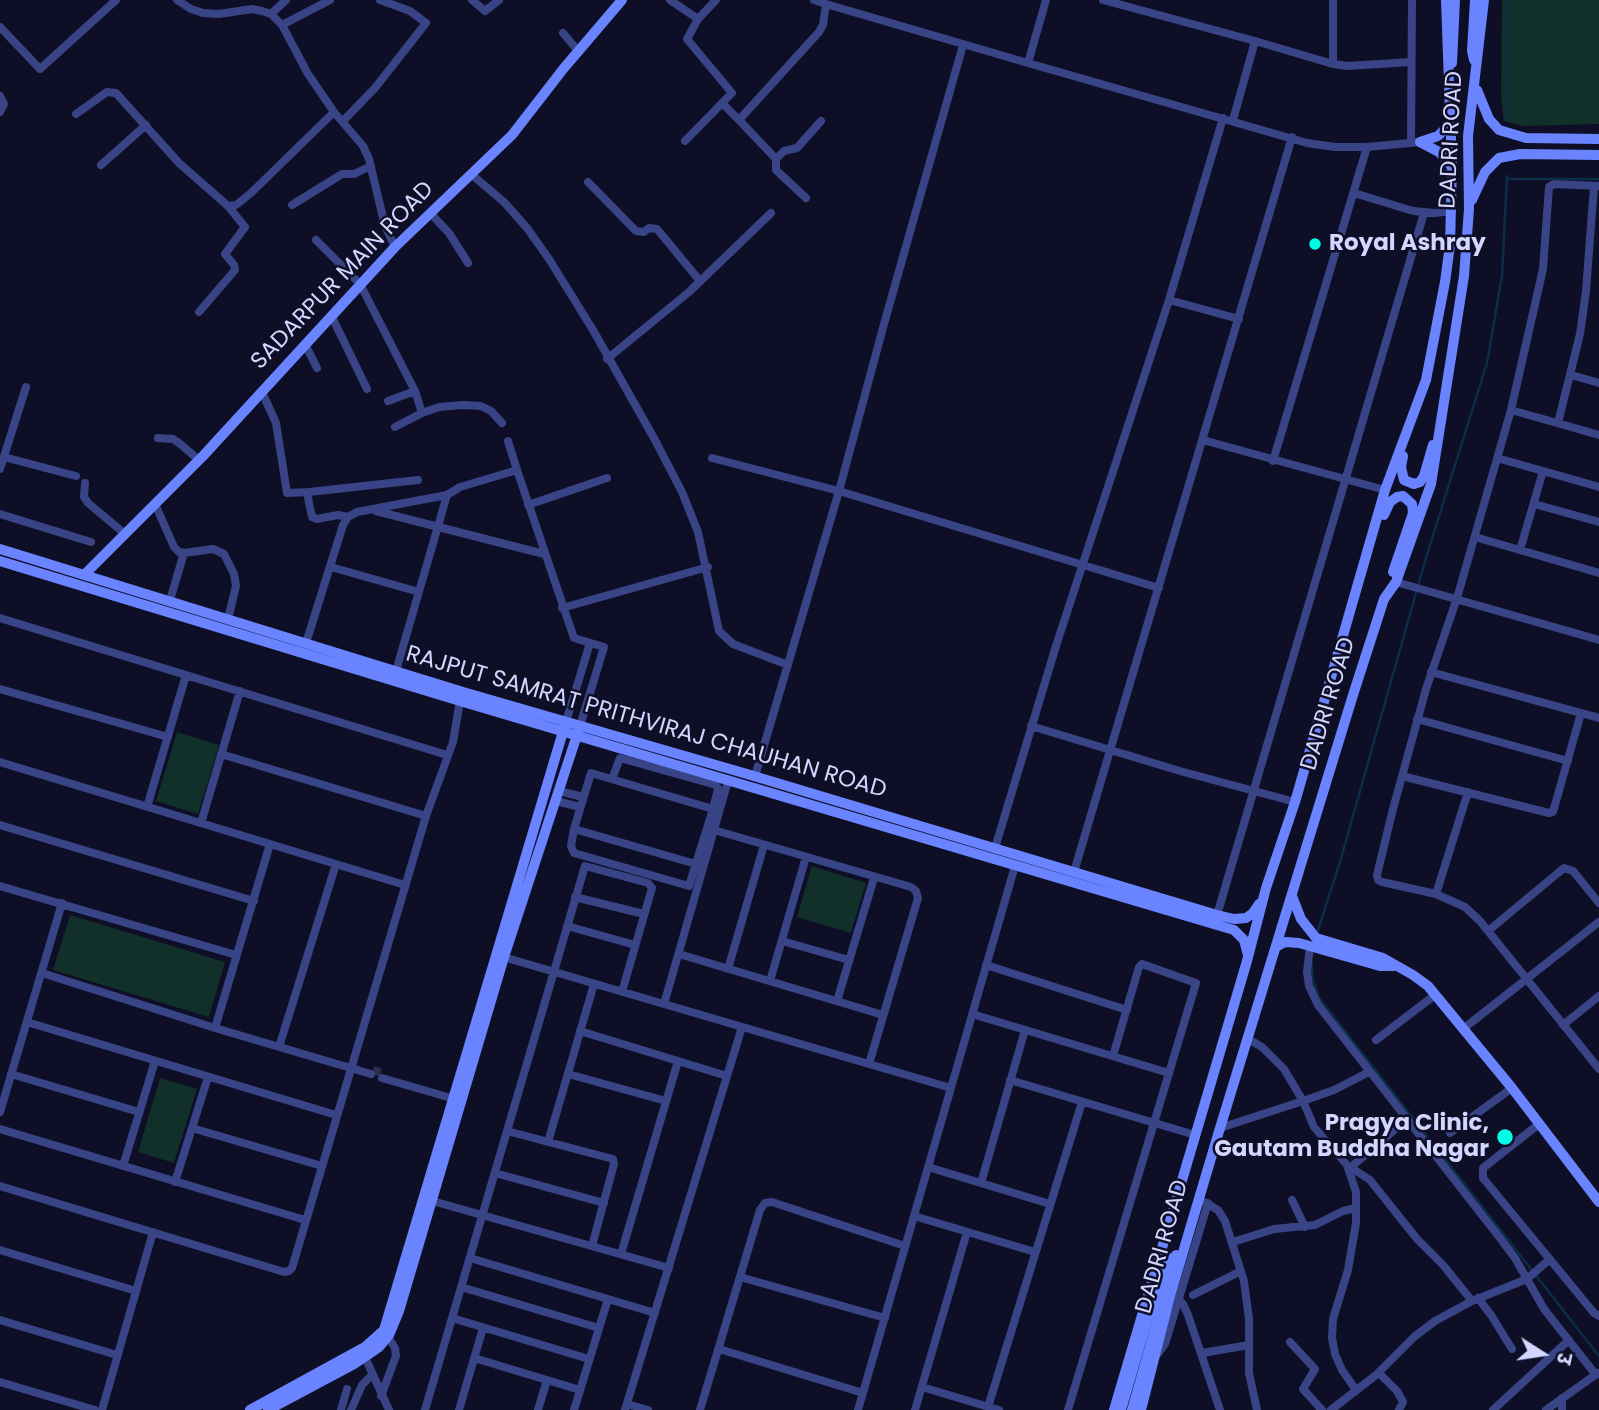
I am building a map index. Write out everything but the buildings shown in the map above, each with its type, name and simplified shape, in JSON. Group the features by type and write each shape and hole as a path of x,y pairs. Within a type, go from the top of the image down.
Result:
{"street":[{"path":"0,27 40,69 116,0"},
{"path":"177,0 203,13 219,14 252,9 271,14 282,25 308,74 334,112 363,146 394,247"},
{"path":"271,14 286,0"},
{"path":"282,25 330,0"},
{"path":"343,121 375,89 426,23 410,11 380,0"},
{"path":"472,0 485,12 499,0"},
{"name":"SADARPUR MAIN ROAD","path":"85,575 199,460 394,247 521,125 622,0"},
{"path":"670,0 698,19"},
{"path":"685,141 730,95 731,90 687,39 698,19 716,0"},
{"path":"814,0 1307,143 1335,147 1367,147 1415,142 1438,136 1450,124"},
{"path":"1028,63 1046,0"},
{"path":"1103,0 1333,64 1410,62"},
{"path":"1333,0 1333,64"},
{"path":"1412,0 1410,62 1415,142"},
{"name":"DADRI ROAD","path":"1114,1410 1385,490 1426,380 1450,246 1452,211 1446,0"},
{"path":"1450,76 1454,51 1455,0"},
{"path":"1475,0 1472,51 1477,68"},
{"name":"DADRI ROAD","path":"1141,1410 1175,1298 1191,1224 1203,1201 1220,1128 1384,599 1396,582 1432,484 1464,276 1469,209 1468,136 1484,0"},
{"path":"739,120 819,32 823,25 826,4"},
{"path":"563,33 579,52"},
{"path":"995,848 1070,603 1255,41"},
{"path":"755,776 839,491 963,45"},
{"path":"1475,81 1484,110 1499,130 1526,138 1599,139"},
{"path":"76,114 111,91 146,125 179,163 228,206 245,227 226,250 226,257 235,270 199,312"},
{"path":"0,96 4,104 0,112"},
{"path":"722,103 776,159 776,170 806,198"},
{"path":"228,206 236,205 251,193 334,112"},
{"path":"776,159 784,151 797,148 821,121"},
{"path":"101,165 146,125"},
{"path":"1074,872 1292,137"},
{"path":"1415,142 1439,152 1452,167"},
{"path":"1273,461 1367,147"},
{"path":"1469,209 1485,172 1499,158 1520,154 1599,155"},
{"path":"292,205 342,174 354,174 371,166"},
{"path":"471,174 505,202 527,228 571,293 682,492 708,567 719,631 726,639 788,665"},
{"path":"588,182 636,231 640,233 657,229 700,281"},
{"path":"1558,423 1571,375 1586,290 1595,228 1597,186 1554,184 1549,187 1543,269 1511,410 1457,598 1431,672 1377,875 1378,880 1436,894 1465,907 1488,931 1563,1026 1598,1064"},
{"path":"1354,193 1424,213 1452,211"},
{"path":"430,213 449,233 468,263"},
{"path":"1217,915 1424,213"},
{"path":"607,359 700,281 771,214"},
{"path":"316,240 360,284 415,391 422,413"},
{"path":"1169,300 1239,319"},
{"path":"331,315 367,389"},
{"path":"304,344 317,368"},
{"path":"1571,375 1599,383"},
{"path":"0,470 26,387"},
{"path":"388,401 415,391"},
{"path":"261,392 276,423 288,493 418,480"},
{"path":"395,427 439,407 462,405 481,406 491,411 502,423"},
{"path":"1511,410 1599,435"},
{"path":"1415,413 1401,467 1404,481 1409,483 1420,482 1424,476 1440,422"},
{"path":"158,438 173,439 199,460"},
{"path":"1203,440 1385,490"},
{"path":"500,956 557,796 604,647 574,638 508,441"},
{"path":"4,457 76,476"},
{"path":"712,457 839,491 1159,588"},
{"path":"1497,458 1599,487"},
{"path":"309,492 312,517 348,517 447,495 460,487 517,470"},
{"path":"1520,550 1543,471"},
{"path":"528,505 607,478"},
{"path":"85,483 84,497 88,503 124,533"},
{"path":"396,671 447,495"},
{"path":"1370,547 1390,502 1403,496 1408,498 1413,513 1384,599"},
{"path":"155,504 174,547 184,553 213,549 224,554 234,574 236,586 228,619"},
{"path":"1534,504 1599,522"},
{"path":"370,510 544,554"},
{"path":"0,514 91,542"},
{"path":"306,643 348,517"},
{"path":"1475,537 1599,573"},
{"name":"RAJPUT SAMRAT PRITHVIRAJ CHAUHAN ROAD","path":"0,549 396,671 728,781 1234,930 1244,940 1247,961"},
{"path":"170,600 184,553"},
{"name":"RAJPUT SAMRAT PRITHVIRAJ CHAUHAN ROAD","path":"0,561 460,701 565,727"},
{"path":"331,567 419,592"},
{"path":"562,608 708,567"},
{"path":"1396,582 1599,640"},
{"path":"0,618 447,753"},
{"path":"268,1410 379,1347 399,1311 428,1199 590,643"},
{"path":"1431,672 1599,718"},
{"path":"147,807 186,675"},
{"path":"0,689 168,737"},
{"path":"201,823 240,691"},
{"path":"0,1186 284,1272 292,1268 426,816 457,727 460,701"},
{"path":"1402,776 1553,812 1581,713"},
{"path":"1418,719 1568,761"},
{"path":"1031,726 1294,802"},
{"name":"RAJPUT SAMRAT PRITHVIRAJ CHAUHAN ROAD","path":"578,731 755,776 1234,919 1246,918 1253,913 1266,888"},
{"path":"221,754 426,816"},
{"path":"612,779 620,758 716,785 718,789 713,809 690,884 686,887 574,853 571,846 574,829 591,774 713,809"},
{"path":"0,762 405,885"},
{"path":"664,1004 728,781"},
{"path":"1436,894 1468,792"},
{"path":"557,796 583,797"},
{"path":"557,796 580,807"},
{"path":"0,825 254,901"},
{"path":"574,829 696,864"},
{"path":"714,830 911,887 916,891 918,898 869,1064"},
{"path":"215,1028 270,844"},
{"path":"728,969 764,845"},
{"path":"770,981 806,857"},
{"path":"279,1046 336,864"},
{"path":"425,1410 583,869 589,866 651,884 622,992"},
{"path":"858,1410 1015,866"},
{"path":"1488,931 1564,868 1573,871 1599,903"},
{"path":"836,1001 874,878"},
{"path":"0,886 236,956"},
{"path":"1292,896 1311,935 1383,958 1413,975 1435,995 1512,1088 1599,1202"},
{"path":"575,897 644,914"},
{"path":"0,1112 62,903"},
{"path":"1464,1029 1599,922"},
{"path":"567,926 635,945"},
{"path":"782,941 849,960"},
{"path":"1276,947 1285,942 1310,946 1380,966 1394,966"},
{"path":"1310,946 1307,972 1309,986 1318,1005 1500,1238 1529,1277 1544,1309 1597,1373 1546,1410"},
{"path":"678,954 883,1014"},
{"path":"500,956 951,1088"},
{"path":"1068,1410 1196,983 1142,964 1113,1056"},
{"path":"986,965 1127,1010"},
{"path":"42,973 215,1028 372,1072"},
{"path":"548,1142 594,984"},
{"path":"1376,1040 1435,995"},
{"path":"1563,1026 1599,996"},
{"path":"972,1014 1169,1073"},
{"path":"27,1022 336,1115"},
{"path":"648,1410 626,1407 742,1027"},
{"path":"981,1183 1025,1030"},
{"path":"580,1031 727,1076"},
{"path":"1225,1037 1262,1047 1284,1069 1303,1101 1314,1127 1349,1166 1370,1180 1416,1239 1491,1315 1512,1349"},
{"path":"123,1166 155,1060"},
{"path":"621,1254 678,1061"},
{"path":"1220,1128 1335,1090 1369,1072"},
{"path":"11,1074 139,1112"},
{"path":"568,1074 667,1101"},
{"path":"383,1075 458,1097"},
{"path":"175,1182 208,1077"},
{"path":"1010,1080 1195,1135"},
{"path":"1450,1133 1512,1088"},
{"path":"988,1407 1082,1102"},
{"path":"1349,1166 1406,1120"},
{"path":"1539,1124 1483,1168 1483,1178 1599,1316"},
{"path":"192,1128 321,1166"},
{"path":"0,1129 305,1220"},
{"path":"507,1131 613,1159 592,1246"},
{"path":"1349,1166 1356,1192 1354,1245 1338,1298 1332,1338 1342,1370 1356,1390"},
{"path":"928,1167 1050,1204"},
{"path":"495,1174 604,1203"},
{"path":"428,1199 669,1268"},
{"path":"1292,1199 1305,1227"},
{"path":"1220,1410 1188,1315 1175,1298 1203,1201 1218,1210 1225,1221 1241,1271 1248,1319 1249,1373 1256,1410"},
{"path":"700,1410 760,1210 765,1203 772,1202 905,1246"},
{"path":"1233,1242 1274,1229 1315,1225 1343,1211 1356,1208"},
{"path":"914,1216 1035,1252"},
{"path":"1132,1410 1171,1255 1174,1229 1170,1222"},
{"path":"1121,1410 1171,1255 1183,1231 1191,1224"},
{"path":"102,1410 153,1232"},
{"path":"915,1410 967,1232"},
{"path":"0,1250 136,1291"},
{"path":"470,1258 655,1313"},
{"path":"1331,1410 1379,1373 1414,1337 1435,1321 1529,1277 1550,1259"},
{"path":"1193,1295 1241,1271"},
{"path":"740,1277 885,1318"},
{"path":"461,1287 599,1328"},
{"path":"574,1410 608,1299"},
{"path":"452,1318 589,1359"},
{"path":"0,1320 117,1355"},
{"path":"459,1410 483,1328"},
{"path":"381,1396 396,1356 386,1332"},
{"path":"250,1410 365,1347 386,1332"},
{"path":"1493,1410 1569,1340"},
{"path":"1290,1342 1315,1369 1303,1389 1322,1410"},
{"path":"1202,1353 1250,1345"},
{"path":"719,1349 863,1393"},
{"path":"365,1357 389,1410"},
{"path":"474,1357 580,1390"},
{"path":"1379,1373 1397,1391 1403,1402 1399,1410"},
{"path":"351,1410 362,1385 372,1375"},
{"path":"1123,1377 1148,1382"},
{"path":"538,1410 547,1380"},
{"path":"0,1382 95,1410"},
{"path":"922,1387 999,1410"},
{"path":"341,1410 347,1388"},
{"path":"1562,1398 1562,1410"}],"green space":[{"path":"1502,0 1599,0 1599,124 1522,126 1504,121 1501,96"},
{"path":"177,732 219,745 198,814 156,801"},
{"path":"812,866 866,883 851,933 797,917"},
{"path":"70,915 225,962 209,1017 53,970"},
{"path":"160,1078 197,1089 174,1163 138,1152"}],"waterway":[{"path":"1508,0 1509,117"},
{"path":"1317,933 1340,862 1425,561 1487,363 1502,276 1507,176"},
{"path":"1508,179 1599,179"},
{"path":"1312,964 1312,977 1319,998 1599,1356"}],"tunnel":[{"path":"373,1070 383,1073"}],"place":[{"name":"Royal Ashray","path":"1315,244"},
{"name":"Pragya Clinic, Gautam Buddha Nagar","path":"1505,1137"}]}
